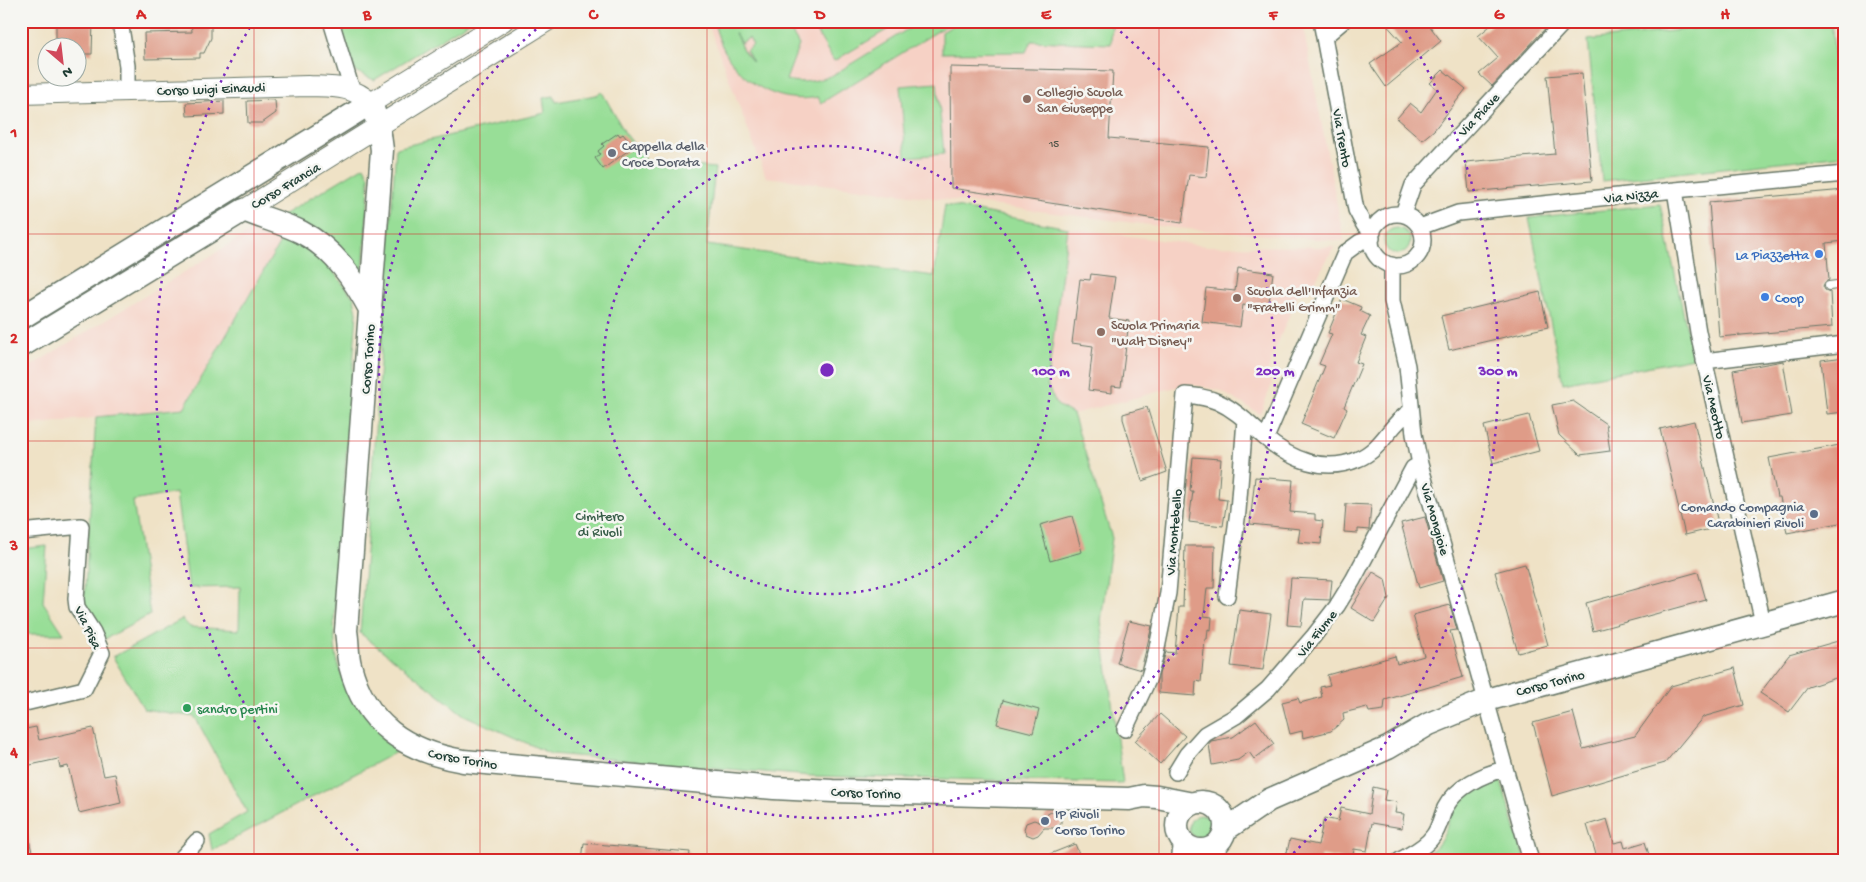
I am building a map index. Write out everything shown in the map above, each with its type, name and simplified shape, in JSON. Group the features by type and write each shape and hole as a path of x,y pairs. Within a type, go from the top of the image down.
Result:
{"main road":[{"name":"Corso Francia","path":"21,318 503,21"},
{"name":"Corso Francia","path":"21,346 379,127 547,21"},
{"name":"Corso Luigi Einaudi","path":"21,94 182,88 308,86 352,90 361,93 371,103"},
{"path":"371,103 379,127"},
{"name":"Corso Torino","path":"379,127 382,150 346,631 350,664 360,692 382,725 403,742 422,752 442,758 463,761 842,792 1129,799 1144,796 1193,804"},
{"path":"244,210 300,232 333,255 347,270 371,312"},
{"name":"Corso Torino","path":"1225,830 1269,800 1388,748 1429,724 1487,700 1845,601"},
{"name":"Corso Torino","path":"1129,799 1166,817 1180,843"},
{"name":"Corso Torino","path":"1217,808 1269,800"},
{"path":"1205,803 1217,808 1224,818 1225,830 1217,844 1201,855 1195,849 1180,843 1181,814 1186,808 1193,804 1205,803"}],"street":[{"path":"120,21 127,66 127,91"},
{"path":"331,21 352,90"},
{"name":"Via Trento","path":"1321,21 1356,210 1372,235"},
{"path":"1324,37 1343,21"},
{"name":"Via Piave","path":"1403,214 1413,185 1565,21"},
{"name":"Via Nizza","path":"1420,227 1458,213 1845,174"},
{"name":"Via Meotto","path":"1676,190 1704,362 1763,623"},
{"path":"1266,438 1345,253 1372,235 1382,219 1396,214 1411,217 1420,227 1423,235 1423,244 1415,258 1408,263 1392,265 1379,258 1374,252 1372,235"},
{"name":"Via Mongioie","path":"1392,265 1392,301 1407,366 1411,411 1420,464 1532,861"},
{"path":"1704,362 1845,344"},
{"name":"Via Montebello","path":"1125,729 1148,680 1156,653 1168,593 1184,395 1204,397 1219,402 1235,412 1282,450 1311,464 1325,466 1359,459 1385,439 1402,417 1411,411"},
{"path":"1227,596 1238,511 1245,420"},
{"name":"Via Fiume","path":"1176,772 1187,754 1205,734 1236,716 1268,689 1313,637 1353,580 1413,468 1420,464"},
{"name":"Via Pisa","path":"21,532 81,526 77,607 93,632 102,653 84,689 21,704"},
{"path":"1399,861 1427,844 1434,835 1449,801 1456,793 1479,778 1505,769"},
{"path":"179,861 197,841"}],"lane":[{"path":"1829,286 1845,284"}],"shaded area":[{"name":"Collegio Scuola San Giuseppe","path":"707,21 1302,21 1344,241 1175,228 766,177"},
{"path":"261,225 285,234 184,408 21,426 21,372"},
{"path":"1068,228 1206,246 1334,247 1309,292 1298,294 1272,357 1268,371 1272,384 1260,414 1219,390 1188,384 1073,414 1057,405 1047,385"}],"green space":[{"path":"339,21 471,21 374,80 355,71"},
{"path":"714,21 785,21 799,45 786,80 804,82 833,75 921,21 954,21 821,103 818,97 800,99 782,96 765,90 738,69 727,55 719,39","holes":["735,33 741,43 749,38 753,45 746,50 753,62 743,50"]},
{"path":"810,21 902,21 834,61"},
{"path":"960,21 1112,21 1111,44 1031,41 1026,52 942,53 942,32"},
{"path":"1765,21 1831,21 1845,155 1602,181 1588,40"},
{"path":"937,83 944,154 906,157 900,86"},
{"name":"Cimitero di Rivoli","path":"602,92 625,133 648,162 715,168 707,245 934,276 945,205 1068,228 1047,385 1057,405 1073,414 1112,538 1101,621 1123,783 811,776 551,754 464,715 360,633 396,148 545,113 543,98 554,96 556,102 596,95"},
{"path":"364,166 369,176 369,187 362,287 278,218"},
{"path":"1660,204 1693,358 1563,383 1529,218"},
{"path":"1397,228 1406,232 1410,241 1406,250 1397,254 1388,250 1384,241 1388,232"},
{"path":"285,234 320,255 354,298 357,312 334,621 335,646 338,665 350,696 400,750 212,850 209,834 247,812 195,717 144,709 113,657 182,619 190,627 239,630 240,587 189,588 176,493 133,501 150,615 105,639 98,623 84,605 96,417 184,408"},
{"path":"47,546 43,602 64,634 21,634 21,549"},
{"path":"1501,781 1525,861 1414,861 1437,846 1445,832 1453,809 1462,798 1476,790"},
{"path":"1201,815 1206,816 1212,822 1212,832 1206,838 1201,839 1196,838 1190,832 1189,827 1190,822 1196,816"}],"building":[{"path":"56,21 93,21 92,54 88,54 88,38 56,38"},
{"path":"191,21 211,21 211,38 204,53 200,53 200,58 145,59 144,33 192,32"},
{"path":"1383,21 1426,21 1441,41 1386,87 1370,64 1402,42"},
{"path":"1496,21 1552,21 1492,86 1479,74 1498,58 1478,36"},
{"path":"950,67 1113,71 1109,138 1209,147 1206,177 1189,175 1182,223 951,188"},
{"path":"1443,70 1466,89 1434,130 1422,140 1397,118 1410,103 1421,112 1437,89 1430,83"},
{"path":"1582,73 1592,181 1469,192 1466,162 1555,154 1547,76"},
{"path":"275,100 276,113 262,123 248,123 247,101"},
{"path":"224,101 224,114 187,116 186,103"},
{"name":"Cappella della Croce Dorata","path":"618,133 620,136 623,134 633,147 603,169 595,158 600,154 598,151 604,146 602,144"},
{"name":"Coop","path":"1845,190 1845,241 1826,243 1829,280 1823,286 1825,290 1830,292 1832,327 1719,337 1709,202"},
{"name":"Scuola dell'Infanzia \"Fratelli Grimm\"","path":"1238,268 1273,273 1268,309 1243,305 1240,327 1202,322 1206,288 1235,291"},
{"name":"Scuola Primaria \"Walt Disney\"","path":"1091,274 1115,277 1109,318 1129,321 1121,387 1112,386 1112,393 1088,390 1093,346 1072,343 1080,279 1090,280"},
{"path":"1540,292 1548,327 1449,350 1441,316"},
{"path":"1342,299 1361,307 1360,311 1370,316 1361,335 1366,337 1356,362 1362,364 1344,407 1347,409 1334,438 1301,424 1325,366 1319,364 1332,334 1328,333"},
{"path":"1845,357 1845,412 1827,414 1821,360"},
{"path":"1783,361 1792,415 1742,423 1733,370"},
{"path":"1573,401 1606,424 1610,451 1580,455 1559,435 1552,405"},
{"path":"1147,407 1167,472 1142,481 1123,414"},
{"path":"1529,415 1539,451 1493,463 1484,426"},
{"path":"1694,421 1719,527 1685,535 1660,429"},
{"path":"1845,444 1845,522 1787,533 1780,497 1777,497 1769,458"},
{"path":"1193,457 1221,459 1218,499 1227,500 1223,526 1189,522 1193,491 1190,491"},
{"path":"1255,477 1293,480 1290,512 1315,514 1315,520 1323,521 1321,544 1298,542 1300,529 1250,524"},
{"path":"1346,504 1371,505 1369,530 1358,529 1358,533 1344,532"},
{"path":"1072,516 1082,552 1050,561 1040,525"},
{"path":"1425,517 1443,581 1419,588 1401,523"},
{"path":"1185,546 1215,546 1214,588 1207,588 1204,616 1212,617 1211,630 1208,629 1207,639 1205,639 1201,682 1196,681 1195,696 1159,693 1159,674 1166,652 1175,653 1179,607 1183,607"},
{"path":"1525,564 1548,645 1518,653 1495,572"},
{"path":"1373,572 1385,579 1389,598 1374,622 1351,608"},
{"path":"1698,572 1706,600 1593,631 1586,603"},
{"path":"1291,578 1332,580 1330,600 1304,599 1301,626 1287,625"},
{"path":"1450,605 1457,630 1450,631 1463,677 1385,700 1384,710 1369,712 1367,707 1343,713 1344,720 1331,731 1303,738 1302,731 1290,734 1282,702 1298,698 1300,703 1322,697 1320,687 1330,685 1327,675 1395,656 1397,664 1424,656 1413,615"},
{"path":"1239,610 1271,614 1263,670 1231,666"},
{"path":"1129,621 1152,626 1141,670 1117,663"},
{"path":"1845,639 1845,675 1808,687 1789,712 1760,693 1789,655"},
{"path":"1735,668 1744,705 1703,717 1665,763 1552,796 1533,723 1573,712 1583,749 1635,736 1671,686"},
{"path":"1003,700 1039,710 1033,733 997,724"},
{"path":"1160,714 1185,736 1160,764 1135,741"},
{"path":"1256,720 1274,744 1254,759 1249,752 1238,760 1212,765 1209,744 1211,741 1233,737"},
{"path":"36,727 39,740 93,728 104,776 115,774 121,803 79,813 68,766 60,768 58,759 21,767 21,730"},
{"path":"1373,787 1386,790 1384,800 1397,802 1395,813 1404,814 1402,828 1372,823 1367,851 1354,849 1352,861 1321,855 1320,861 1285,861 1290,839 1318,845 1324,818 1338,821 1341,808 1369,814"},
{"path":"1051,812 1057,813 1061,817 1061,823 1057,828 1044,828 1038,835 1033,837 1026,834 1024,829 1026,823 1034,820 1042,823 1046,815"},
{"path":"1607,819 1614,843 1623,841 1625,848 1645,842 1651,861 1598,861 1587,825"},
{"path":"21,826 26,826 34,861 21,861"},
{"path":"584,843 690,852 689,861 582,861"},
{"path":"1075,844 1082,861 1035,861 1035,860"}],"place":[{"name":"Collegio Scuola San Giuseppe","path":"1027,99"},
{"name":"Cappella della Croce Dorata","path":"612,153"},
{"name":"La Piazzetta","path":"1819,254"},
{"name":"Coop","path":"1765,297"},
{"name":"Scuola dell'Infanzia \"Fratelli Grimm\"","path":"1237,298"},
{"name":"Scuola Primaria \"Walt Disney\"","path":"1101,332"},
{"name":"Comando Compagnia Carabinieri Rivoli","path":"1814,514"},
{"name":"sandro pertini","path":"187,708"},
{"name":"IP Rivoli Corso Torino","path":"1045,821"}]}
